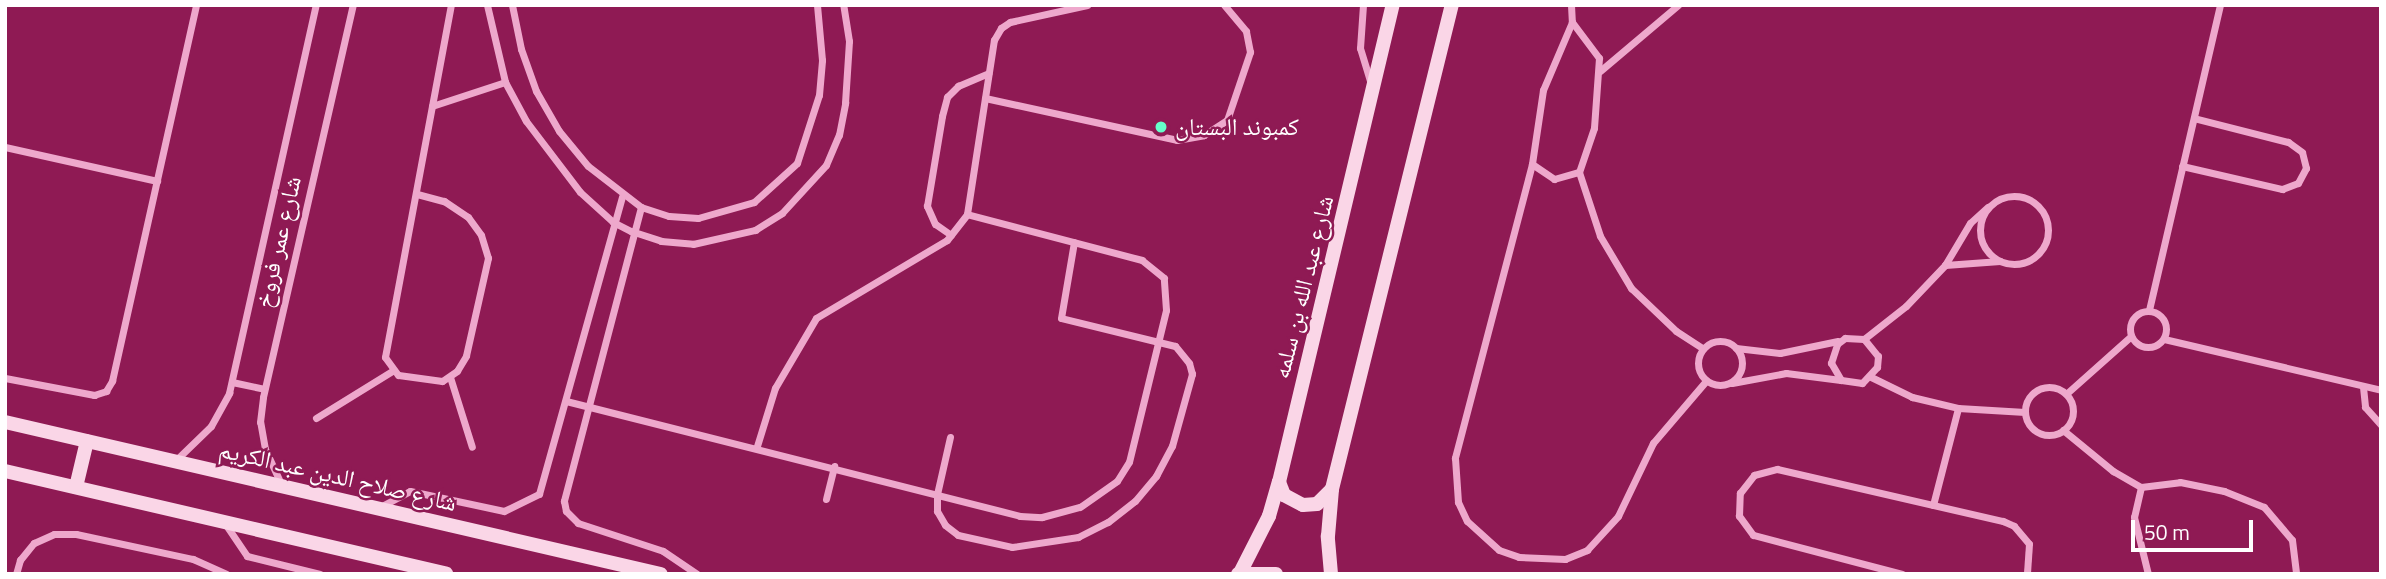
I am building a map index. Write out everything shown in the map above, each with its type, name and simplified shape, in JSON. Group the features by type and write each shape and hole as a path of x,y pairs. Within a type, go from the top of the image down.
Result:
{"main road":[{"name":"شارع عبد الله بن سلمه","path":"1239,573 1269,516 1279,482 1392,5"},
{"path":"1331,574 1328,536 1332,489 1452,5"},
{"name":"شارع صلاح الدين عبد الكريم","path":"5,422 661,574"},
{"path":"76,487 87,441"},
{"path":"5,471 420,571 446,574"},
{"path":"1279,482 1284,495 1303,506 1317,504 1332,489"},
{"path":"1239,573 1276,574"}],"street":[{"path":"5,377 75,394 106,391 112,382 196,5"},
{"name":"شارع عمر فروخ","path":"174,461 217,418 232,382 316,5"},
{"name":"شارع عمر فروخ","path":"282,486 265,449 260,422 264,390 353,5"},
{"path":"392,371 385,349 451,5"},
{"path":"487,5 505,82 551,158 613,222 661,241 725,240 782,213 826,165 839,135 849,41 843,5"},
{"path":"512,5 528,70 559,131 588,166 622,196 640,207 698,218 736,210 778,185 797,163 819,95 822,60 817,5"},
{"path":"757,446 775,387 816,318 951,235 967,214 993,40 1010,22 1087,5"},
{"path":"985,98 1177,140 1204,135 1227,120 1250,52 1246,31 1224,5"},
{"path":"1363,5 1360,48 1373,90"},
{"path":"1571,5 1572,22 1543,90 1532,164 1455,458 1458,502 1467,521 1481,538 1519,557 1565,559 1587,550 1618,516 1653,443 1706,382"},
{"path":"1600,71 1678,5"},
{"path":"2149,310 2220,5"},
{"path":"1572,22 1593,44 1600,71 1594,128 1579,172 1600,236 1632,288 1676,331 1702,348"},
{"path":"951,235 935,224 927,206 947,97 958,86 988,73"},
{"path":"432,106 505,82"},
{"path":"2182,166 2283,188 2298,183 2306,168 2302,152 2288,142 2194,118"},
{"path":"5,147 157,181"},
{"path":"1532,164 1554,179 1579,172"},
{"path":"392,371 420,381 450,377 466,356 488,258 481,235 468,217 444,201 416,194"},
{"path":"378,508 410,491 497,510 531,502 544,485 622,196"},
{"path":"1702,348 1723,341 1736,348 1803,351 1845,338 1864,339 1906,306 1945,265 1955,242 1988,207 2008,196 2024,197 2038,205 2047,218 2049,234 2043,249 2032,260 2016,265 2000,261 1945,265"},
{"path":"640,207 631,231 564,488 571,519 663,551 696,574"},
{"path":"1988,207 1981,222 1981,237 1987,252 2000,261"},
{"path":"566,401 757,446 1020,516 1062,514 1100,496 1129,462 1168,294 1164,278 1142,260 967,214"},
{"path":"950,437 937,494 937,511 945,526 958,535 1012,547 1078,537 1108,522 1142,493 1172,446 1192,374 1183,353 1159,341 1061,318 1074,242"},
{"path":"2066,394 2131,336 2133,318 2149,310"},
{"path":"2149,310 2164,320 2164,339"},
{"path":"2131,336 2138,345 2150,348 2164,339 2381,390"},
{"path":"1841,380 1834,372 1832,353 1845,338"},
{"path":"1706,382 1731,383 1786,373 1862,383 1871,377 1878,356 1864,339"},
{"path":"1702,348 1697,366 1706,382"},
{"path":"1731,383 1742,366 1736,348"},
{"path":"316,418 392,371"},
{"path":"450,377 472,447"},
{"path":"1871,377 1912,397 1958,408 2025,412"},
{"path":"232,382 264,390"},
{"path":"2025,412 2030,397 2043,387 2066,394"},
{"path":"2363,387 2365,407 2381,425"},
{"path":"2063,430 2072,417 2066,394"},
{"path":"1933,505 1958,408"},
{"path":"2025,412 2039,432 2063,430 2113,471 2141,487 2180,482 2224,491 2264,507 2292,540 2296,574"},
{"path":"826,499 834,467"},
{"path":"1902,574 1753,535 1739,516 1740,493 1754,475 1777,469 2014,526 2029,544 2027,574"},
{"path":"2141,487 2134,517 2148,574"},
{"path":"223,522 247,555 320,574"},
{"path":"16,574 20,560 34,543 65,534 193,559 226,574"}],"place":[{"name":"كمبوند البستان","path":"1161,127"}]}
